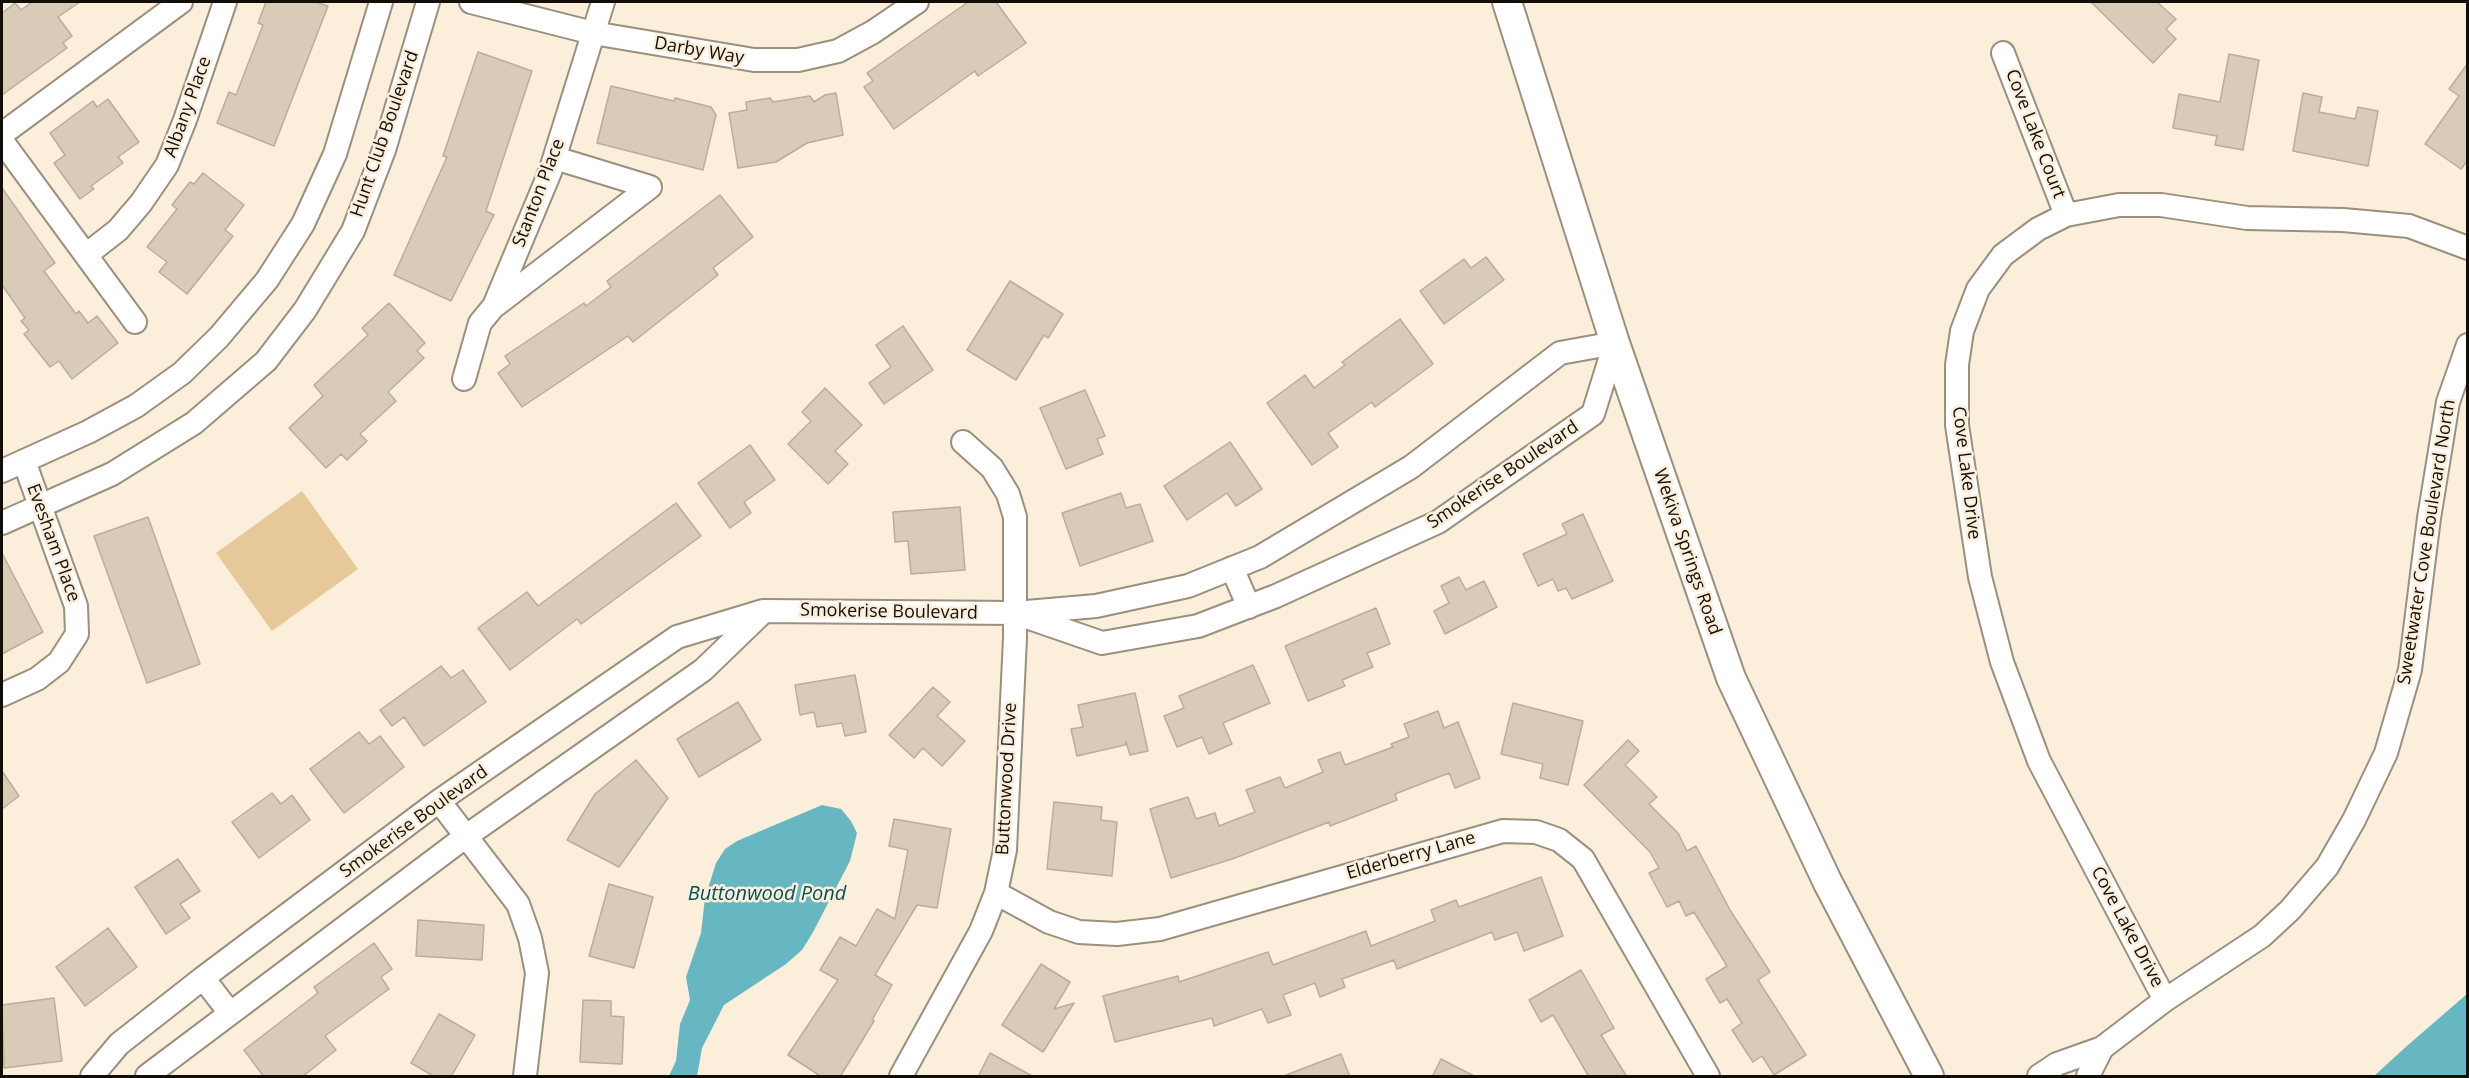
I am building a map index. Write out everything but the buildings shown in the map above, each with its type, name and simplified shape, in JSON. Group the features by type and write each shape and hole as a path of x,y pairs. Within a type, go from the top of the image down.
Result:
{"main road":[{"name":"Wekiva Springs Road","path":"1507,2 1615,343 1731,678 1828,883 1929,1077"}],"street":[{"path":"2,134 181,2"},
{"name":"Albany Place","path":"86,255 126,221 167,165 185,120 225,2"},
{"path":"2,471 88,432 136,406 182,373 219,337 267,280 303,224 335,154 381,2"},
{"name":"Hunt Club Boulevard","path":"2,523 112,474 194,423 266,361 305,310 353,231 384,150 428,2"},
{"name":"Darby Way","path":"471,2 593,33 754,60 798,60 838,51 873,32 917,2"},
{"name":"Stanton Place","path":"464,379 480,323 494,306 555,158 603,2"},
{"name":"Cove Lake Court","path":"2003,53 2066,215"},
{"path":"2,141 135,322"},
{"path":"494,306 650,187 555,158"},
{"name":"Cove Lake Drive","path":"2165,1000 2039,761 2002,662 1980,577 1957,425 1957,365 1962,331 1978,289 2003,255 2038,229 2066,215 2119,205 2161,206 2247,218 2409,226 2468,248"},
{"name":"Smokerise Boulevard","path":"92,1077 119,1044 203,978 440,801 677,637 764,611 1015,613 1096,606 1188,586 1260,558 1411,467 1560,353 1615,343 1593,414 1438,522 1249,607 1198,626 1102,644 1015,613"},
{"name":"Sweetwater Cove Boulevard North","path":"2039,1077 2057,1064 2102,1048 2165,1000 2262,936 2290,910 2327,867 2354,820 2386,753 2410,670 2428,518 2448,402 2468,345"},
{"name":"Buttonwood Drive","path":"901,1077 981,931 996,893 1005,850 1015,638 1015,517 992,468 963,442"},
{"name":"Evesham Place","path":"2,695 38,679 52,668 59,662 77,634 76,606 24,461"},
{"path":"1232,568 1249,607"},
{"path":"147,1077 465,837 703,670 764,611"},
{"path":"440,801 465,837 518,904 530,938 537,973 525,1077"},
{"name":"Elderberry Lane","path":"996,893 1049,922 1079,932 1117,934 1160,929 1492,833 1536,832 1558,840 1583,859 1708,1077"},
{"path":"203,978 230,1013"},
{"name":"Sweetwater Cove Boulevard North","path":"2088,1077 2102,1048"}],"shaded area":[{"path":"302,491 358,569 272,631 216,553"}],"water":[{"name":"Buttonwood Pond","path":"822,805 841,809 857,833 850,861 812,934 802,950 786,964 724,1005 702,1048 697,1076 669,1076 676,1061 680,1024 690,1000 686,977 701,933 705,898 716,863 725,849 737,841"},
{"path":"2467,994 2467,1076 2374,1076 2408,1045"}]}
